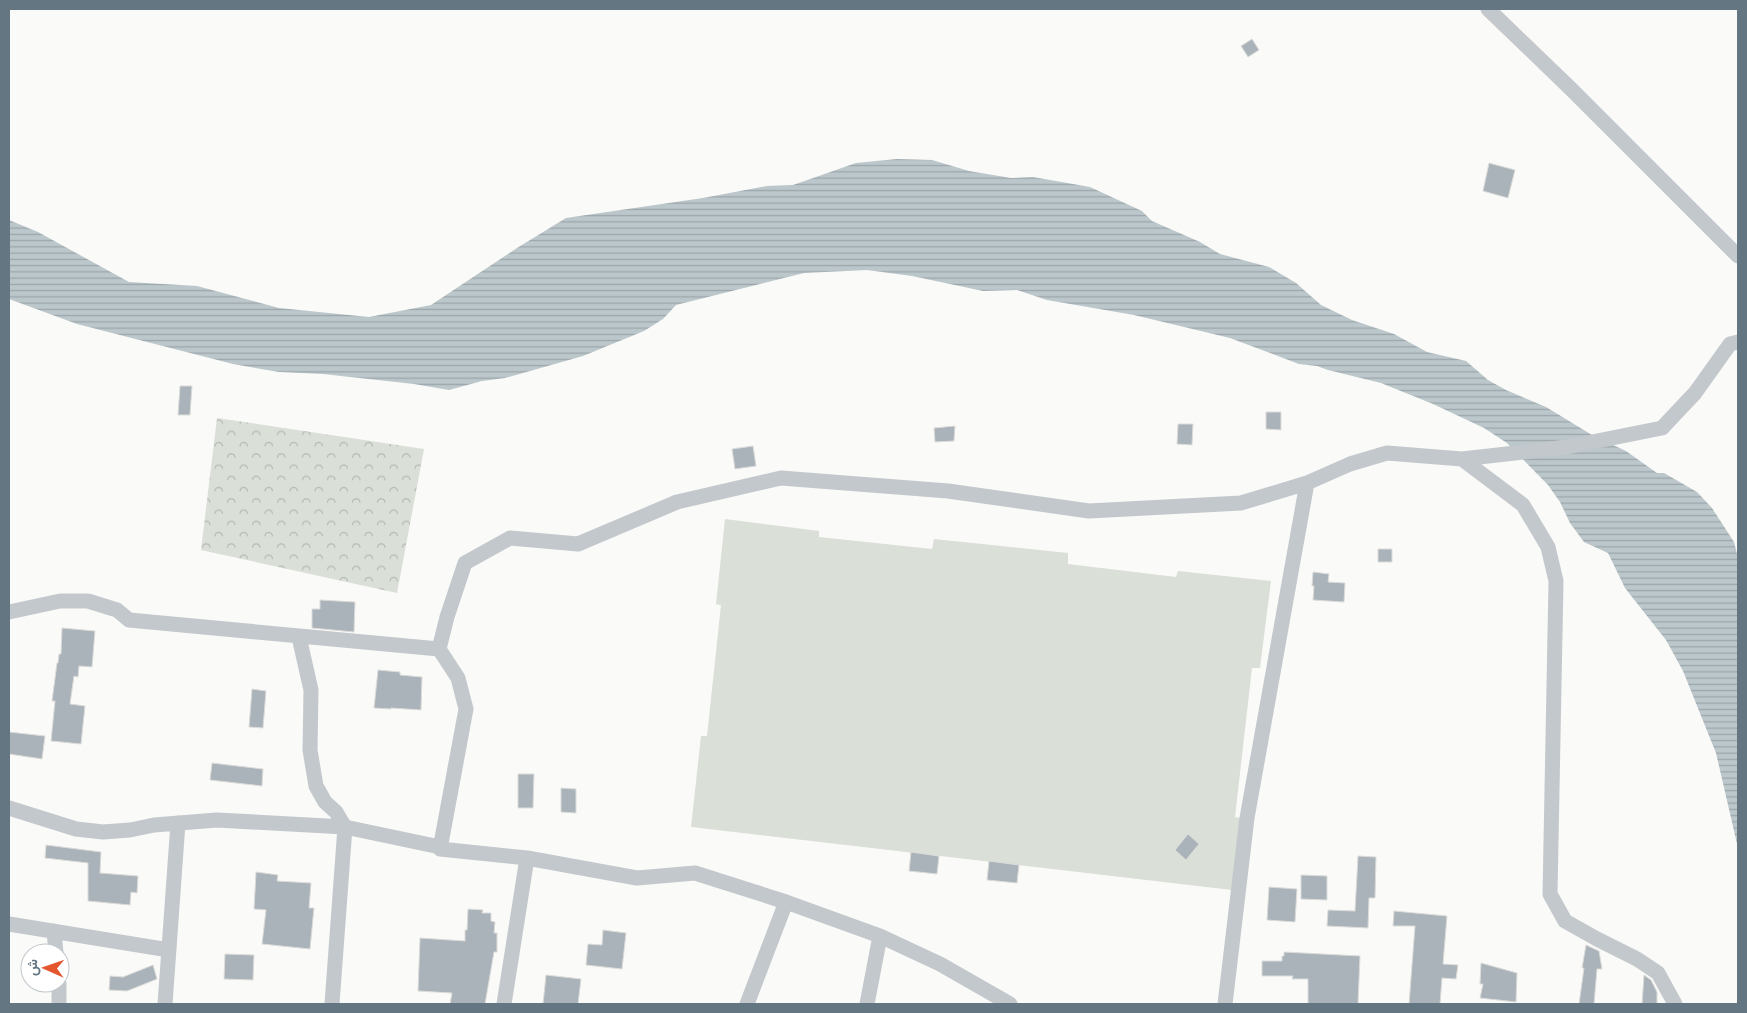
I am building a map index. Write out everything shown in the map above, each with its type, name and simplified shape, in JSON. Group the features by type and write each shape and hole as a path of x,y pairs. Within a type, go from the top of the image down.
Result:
{"street":[{"path":"1488,9 1738,256"},
{"path":"440,849 466,709 458,678 439,649 447,617 465,563 510,538 578,544 677,502 781,478 948,492 1089,511 1241,503 1307,483 1350,464 1387,453 1462,459 1567,447 1662,428 1695,393 1730,344 1738,342"},
{"path":"1462,459 1523,505 1548,547 1556,581 1550,894 1564,921 1597,940 1637,959 1658,973 1675,1004"},
{"path":"1225,1004 1247,818 1307,483"},
{"path":"9,612 60,601 88,601 117,610 129,620 439,649"},
{"path":"298,637 311,690 310,750 316,786 325,802 336,812 345,827 332,1004"},
{"path":"9,808 76,829 103,832 130,830 154,825 217,820 345,827 440,847 440,849 527,858 637,878 695,873 786,902 880,936 940,964 1005,1003"},
{"path":"164,1004 178,823"},
{"path":"504,1004 527,858"},
{"path":"747,1004 786,902"},
{"path":"9,924 169,950"},
{"path":"54,931 55,943"},
{"path":"867,1004 880,936"}],"green space":[{"path":"217,418 424,449 397,593 201,550"},
{"path":"725,519 819,531 819,537 932,549 934,539 1068,553 1068,564 1176,577 1178,571 1271,581 1260,668 1252,668 1235,817 1241,818 1232,890 691,827 701,736 707,736 721,605 716,604"}],"shaded area":[{"path":"897,159 932,160 969,171 1011,178 1033,177 1090,187 1142,211 1152,221 1200,242 1220,254 1269,267 1296,283 1321,305 1352,320 1394,334 1427,352 1466,361 1488,380 1546,407 1592,435 1626,451 1657,473 1664,473 1697,492 1712,508 1734,542 1738,558 1738,848 1716,753 1683,671 1666,640 1625,588 1608,553 1584,542 1570,523 1560,502 1548,485 1507,443 1484,428 1433,404 1381,383 1317,366 1299,364 1230,338 1134,315 1047,300 1017,290 983,291 912,276 867,270 804,273 676,305 663,319 644,331 583,356 505,378 482,381 449,390 414,384 323,374 279,372 233,364 77,324 9,299 9,220 38,232 129,282 197,286 279,308 369,317 431,305 566,218 703,198 767,186 793,185 856,163"}],"building":[{"path":"1252,39 1259,50 1248,57 1241,46"},
{"path":"1489,163 1515,170 1508,198 1483,191"},
{"path":"180,386 192,386 190,415 178,415"},
{"path":"1266,412 1281,412 1281,430 1266,429"},
{"path":"1178,424 1193,424 1192,445 1177,444"},
{"path":"955,426 954,441 935,442 934,428"},
{"path":"753,446 756,466 735,469 732,449"},
{"path":"1378,549 1392,549 1392,562 1378,562"},
{"path":"1313,572 1329,574 1328,582 1345,583 1344,602 1313,600"},
{"path":"320,600 355,602 354,632 312,628 312,609 320,609"},
{"path":"62,628 95,631 92,667 79,666 78,677 74,676 70,704 85,706 81,744 51,741 55,701 52,701 57,663 59,654 61,654"},
{"path":"378,670 422,677 421,710 374,708"},
{"path":"252,689 266,691 263,728 249,727"},
{"path":"9,732 45,736 42,759 9,754"},
{"path":"212,763 263,769 262,786 210,780"},
{"path":"518,774 534,774 533,808 518,808"},
{"path":"561,788 576,789 576,813 561,812"},
{"path":"1188,834 1199,844 1186,860 1175,850"},
{"path":"46,845 101,852 100,873 138,876 137,893 131,892 130,905 88,901 88,863 45,858"},
{"path":"911,852 939,856 937,874 909,871"},
{"path":"1358,856 1376,857 1375,898 1369,898 1368,928 1327,926 1328,910 1355,911"},
{"path":"989,861 1019,865 1017,883 987,880"},
{"path":"256,872 278,875 277,881 311,883 309,908 314,908 310,949 262,944 266,910 254,909"},
{"path":"1301,875 1327,876 1327,900 1301,899"},
{"path":"1269,887 1297,889 1295,922 1267,920"},
{"path":"468,909 483,910 482,913 491,913 491,921 495,922 494,933 497,933 497,952 494,952 485,1004 450,1004 452,993 418,991 420,938 465,941"},
{"path":"1394,911 1447,916 1443,964 1458,965 1456,979 1442,978 1440,1004 1409,1004 1415,926 1393,926"},
{"path":"603,930 626,933 622,969 586,965 588,944 602,945"},
{"path":"1586,945 1599,951 1602,969 1597,969 1594,1004 1579,1004"},
{"path":"1284,952 1360,956 1358,1004 1308,1004 1308,979 1292,979 1293,976 1262,976 1262,961 1282,961"},
{"path":"225,954 254,955 253,980 224,979"},
{"path":"1481,963 1517,973 1516,1002 1480,998 1483,984 1480,984"},
{"path":"153,965 157,979 127,991 109,990 110,976 123,977"},
{"path":"546,975 581,979 578,1004 543,1004"},
{"path":"1644,975 1651,980 1657,992 1657,1004 1642,1004"}]}
